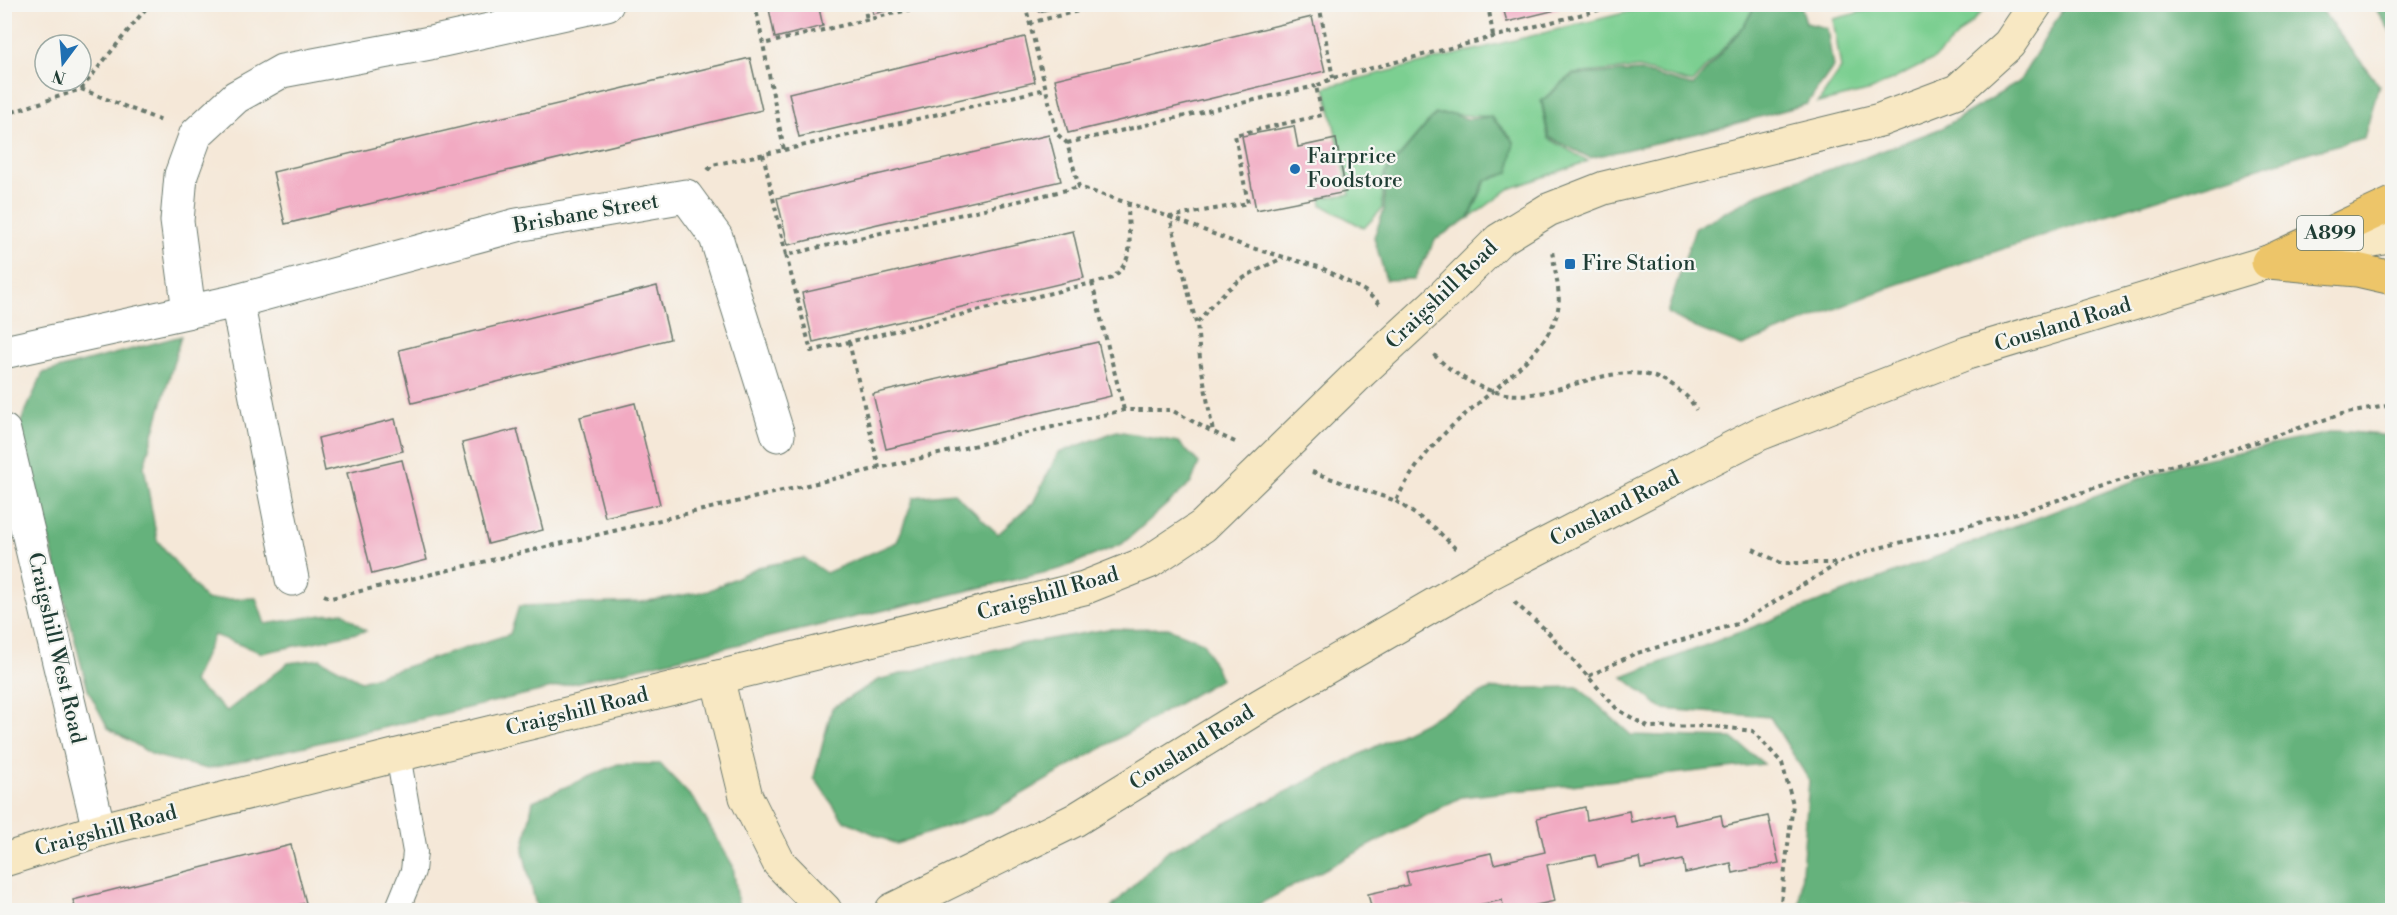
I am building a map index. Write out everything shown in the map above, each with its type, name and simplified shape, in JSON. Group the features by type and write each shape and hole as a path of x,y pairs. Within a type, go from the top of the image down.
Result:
{"main road":[{"name":"A899","path":"2268,262 2392,204"},
{"name":"A899","path":"2268,262 2357,270 2392,278"}],"street":[{"path":"189,311 177,221 181,175 196,134 237,97 282,71 429,44 607,4"},
{"name":"Craigshill Road","path":"4,860 99,830 1084,588 1149,562 1203,526 1499,240 1548,210 1604,188 1880,120 1957,91 2008,44 2036,4"},
{"name":"Brisbane Street","path":"4,352 237,301 517,225 686,196 716,237 778,435"},
{"name":"Cousland Road","path":"892,910 1075,820 1261,705 1484,576 1759,434 1967,353 2268,262 2392,236"},
{"path":"237,301 292,579"},
{"name":"Craigshill West Road","path":"4,431 99,830"},
{"path":"717,677 746,797 779,863 825,910"}],"lane":[{"path":"397,910 413,871 414,852 398,755"}],"path":[{"path":"93,75 147,7 146,4"},
{"path":"755,4 784,150"},
{"path":"864,4 867,20"},
{"path":"763,44 934,4"},
{"path":"1025,4 1057,134 1067,143 1079,187"},
{"path":"1029,23 1107,4"},
{"path":"1319,4 1334,78"},
{"path":"1488,4 1493,36"},
{"path":"1067,143 1316,86 1334,78 1622,4"},
{"path":"1170,217 1248,203 1235,135 1322,115 1316,86"},
{"path":"686,196 712,165 1046,89"},
{"path":"4,114 71,93"},
{"path":"89,93 196,134"},
{"path":"763,154 811,351 1113,278 1125,266 1130,255 1130,203"},
{"path":"786,255 1079,187 1170,217 1242,245 1322,268 1365,291 1389,313"},
{"path":"1396,501 1407,478 1445,434 1494,390 1547,335 1558,309 1548,210"},
{"path":"1170,217 1197,323 1200,359 1213,432"},
{"path":"1197,323 1222,292 1246,275 1283,258"},
{"path":"1092,283 1124,410"},
{"path":"849,342 879,468"},
{"path":"1430,352 1473,385 1507,394 1543,391 1581,381 1636,372 1664,380 1690,397 1696,410"},
{"path":"1589,676 1634,654 1737,624 1839,563 1867,550 2010,514 2154,470 2228,451 2342,414 2392,405"},
{"path":"292,579 331,598 1124,410 1171,410 1213,432 1274,459 1396,501 1435,528 1484,576 1547,631 1617,709 1648,727 1712,726 1753,731 1782,763 1793,804 1779,910"},
{"path":"1753,549 1781,562 1839,563"}],"green space":[{"path":"1656,5 1755,5 1744,25 1692,83 1639,68 1572,74 1541,101 1548,138 1588,161 1509,189 1470,218 1486,181 1509,173 1514,141 1491,116 1435,114 1384,174 1382,209 1364,228 1322,205 1321,198 1350,194 1325,87"},
{"path":"1756,5 1801,5 1806,23 1827,28 1833,67 1807,104 1716,129 1590,158 1549,137 1542,101 1573,75 1640,71 1693,86 1744,26"},
{"path":"1889,5 1989,5 1934,59 1872,90 1818,103 1841,69 1833,19"},
{"path":"2065,5 2317,5 2379,85 2364,138 2310,152 2080,223 1893,286 1742,346 1696,328 1667,313 1695,228 1765,191 1858,160 1942,128 2019,82"},
{"path":"2373,5 2392,5 2392,34"},
{"path":"1452,114 1468,119 1491,117 1514,142 1509,173 1485,180 1469,218 1436,239 1414,279 1386,280 1374,237 1384,210 1385,174 1435,115"},
{"path":"181,336 144,466 157,540 206,600 256,598 265,624 342,612 366,631 262,653 214,635 193,682 227,711 288,663 320,659 361,681 510,634 519,606 641,602 708,591 758,567 804,558 826,573 897,542 914,497 954,493 998,534 1033,503 1058,453 1117,431 1178,442 1199,463 1191,483 1122,544 1060,569 207,769 153,755 108,728 88,690 19,426 43,373"},
{"path":"2339,431 2392,436 2392,910 1799,910 1809,780 1770,717 1663,709 1623,677 2175,465"},
{"path":"1168,628 1203,642 1221,679 991,812 896,844 843,820 814,777 832,708 878,680 1004,647 1108,629"},
{"path":"1578,687 1631,735 1732,738 1764,764 1461,797 1248,910 1109,910 1166,852 1490,689"},
{"path":"618,764 660,764 695,801 733,866 739,910 537,910 523,851 533,801"}],"building":[{"path":"768,4 818,4 823,26 775,38"},
{"path":"871,4 909,4 909,5 873,14"},
{"path":"1037,4 1066,4 1066,5 1039,12"},
{"path":"1502,4 1559,4 1560,9 1507,22"},
{"path":"1312,17 1325,71 1068,133 1055,79"},
{"path":"1025,37 1035,82 799,137 789,93"},
{"path":"750,58 762,110 285,224 273,172"},
{"name":"Fairprice Foodstore","path":"1294,126 1298,147 1336,139 1346,192 1256,210 1242,136"},
{"path":"1049,135 1061,181 788,245 777,198"},
{"path":"1073,231 1084,278 813,342 802,293"},
{"path":"657,286 670,339 412,403 399,350"},
{"path":"1098,342 1111,396 886,449 873,394"},
{"path":"635,403 660,504 605,517 580,417"},
{"path":"395,419 403,451 325,471 318,438"},
{"path":"517,429 543,530 488,544 462,443"},
{"path":"402,460 427,560 372,574 347,473"},
{"path":"1585,807 1587,820 1629,811 1631,822 1672,813 1675,825 1721,815 1723,826 1768,816 1779,863 1733,873 1731,863 1685,873 1683,860 1641,869 1639,858 1598,867 1595,855 1547,865 1555,901 1513,910 1504,910 1502,900 1455,910 1355,910 1371,906 1368,894 1409,885 1406,872 1491,853 1494,864 1545,852 1537,818"},
{"path":"291,845 306,903 276,910 76,910 73,900"}],"place":[{"name":"Fairprice Foodstore","path":"1295,169"},
{"name":"Fire Station","path":"1570,264"}]}
